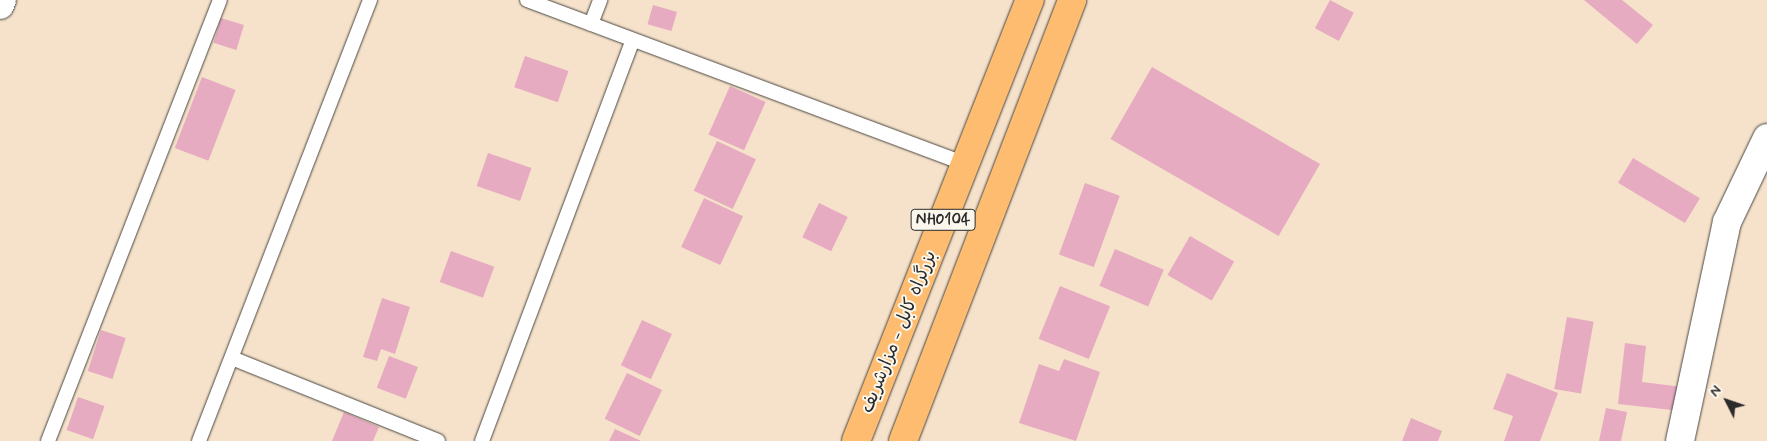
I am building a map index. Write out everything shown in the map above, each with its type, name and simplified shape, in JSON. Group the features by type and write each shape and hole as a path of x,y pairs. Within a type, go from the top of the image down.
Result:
{"highway":[{"name":"بزرگراه کابل - مزارشریف","path":"856,441 1030,0"},
{"name":"NH0104","path":"903,441 1072,0"}],"street":[{"path":"0,5 2,0"},
{"path":"1680,441 1727,222 1767,138"}],"lane":[{"path":"48,441 220,0"},
{"path":"199,441 370,0"},
{"path":"527,0 632,42 965,164"},
{"path":"591,24 600,0"},
{"path":"482,441 632,42"},
{"path":"232,358 438,441"}],"building":[{"path":"1330,0 1354,13 1339,41 1315,28"},
{"path":"1584,0 1622,0 1653,25 1637,44"},
{"path":"653,5 677,12 672,31 647,24"},
{"path":"221,18 244,25 236,50 213,43"},
{"path":"525,56 568,71 558,102 514,87"},
{"path":"1152,67 1320,164 1279,236 1110,139"},
{"path":"202,77 236,90 208,161 175,148"},
{"path":"730,86 766,102 744,150 708,134"},
{"path":"717,141 756,159 733,209 694,191"},
{"path":"488,153 531,168 520,201 477,186"},
{"path":"1633,158 1700,198 1685,223 1618,183"},
{"path":"1085,183 1120,196 1094,267 1059,254"},
{"path":"704,198 743,216 720,265 681,247"},
{"path":"819,203 848,217 831,251 802,237"},
{"path":"1190,236 1234,262 1212,300 1168,275"},
{"path":"1115,249 1164,270 1148,307 1099,286"},
{"path":"451,251 494,267 483,298 440,282"},
{"path":"1060,286 1110,306 1089,359 1039,339"},
{"path":"382,298 410,307 395,354 381,349 377,361 363,357"},
{"path":"1567,317 1594,322 1581,394 1554,389"},
{"path":"642,320 672,334 651,379 621,365"},
{"path":"101,330 126,338 112,379 88,371"},
{"path":"1625,343 1646,346 1642,382 1683,387 1681,411 1618,404"},
{"path":"389,356 418,367 406,399 377,388"},
{"path":"1064,359 1100,372 1076,441 1019,423 1039,364 1059,371"},
{"path":"627,373 662,390 640,436 605,419"},
{"path":"1507,373 1558,393 1540,441 1504,441 1513,416 1493,409"},
{"path":"78,397 104,406 93,439 67,430"},
{"path":"1606,408 1627,412 1621,441 1599,441"},
{"path":"344,412 379,427 373,441 332,441"},
{"path":"1411,418 1442,431 1438,441 1402,441"},
{"path":"615,429 641,441 609,441"}]}
